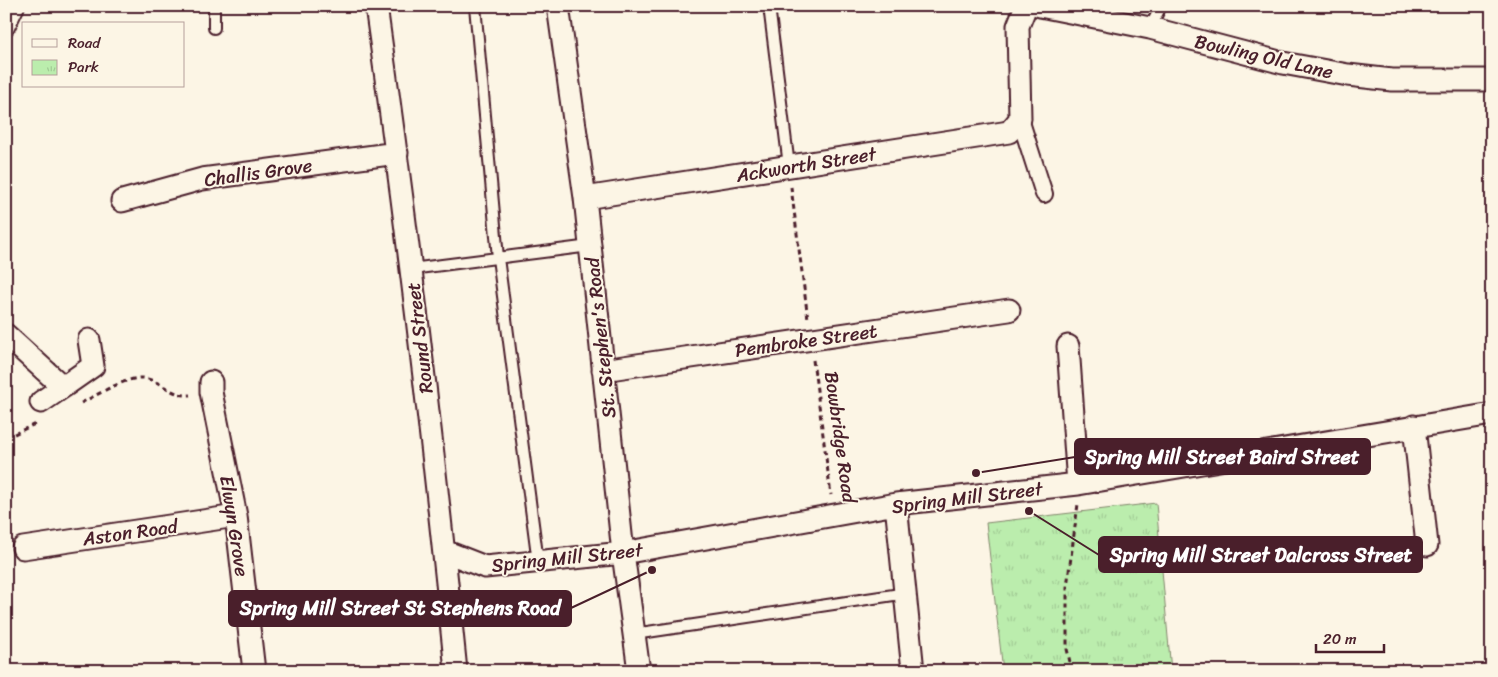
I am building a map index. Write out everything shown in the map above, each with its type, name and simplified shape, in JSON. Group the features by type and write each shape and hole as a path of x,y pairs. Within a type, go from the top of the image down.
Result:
{"street":[{"path":"6,27 16,6"},
{"name":"Round Street","path":"376,6 411,269 456,671"},
{"name":"St. Stephen's Road","path":"558,6 585,198 623,553 639,671"},
{"path":"1026,6 1018,26 1020,118 1044,194"},
{"name":"Bowling Old Lane","path":"1040,6 1068,9 1150,28 1283,63 1348,75 1402,80 1492,80"},
{"name":"Ackworth Street","path":"585,198 1010,132 1020,118"},
{"name":"Challis Grove","path":"122,201 202,179 397,153"},
{"name":"Pembroke Street","path":"603,370 1009,310"},
{"path":"6,335 63,387"},
{"path":"44,410 63,387 93,366 89,340"},
{"path":"1068,346 1078,484"},
{"name":"Elwyn Grove","path":"211,387 236,516 254,671"},
{"name":"Spring Mill Street","path":"444,551 485,567 623,553 896,504 1078,484 1492,414"},
{"path":"1414,426 1427,545"},
{"path":"896,504 913,671"},
{"name":"Aston Road","path":"23,548 236,516"}],"lane":[{"path":"214,6 214,28"},
{"path":"475,6 498,258 538,562"},
{"path":"769,6 789,166"},
{"path":"1150,28 1161,6"},
{"path":"411,269 590,246"},
{"path":"634,634 906,593"}],"path":[{"name":"Bowbridge Road","path":"789,166 834,515"},
{"path":"73,406 132,379 145,378 180,396 211,387"},
{"path":"6,438 44,410"},
{"path":"1072,671 1067,649 1066,610 1067,587 1079,512 1078,484"}],"green space":[{"path":"1156,503 1171,671 1003,671 986,523"}],"place":[{"name":"Spring Mill Street Baird Street","path":"976,473"},
{"name":"Spring Mill Street Dalcross Street","path":"1029,511"},
{"name":"Spring Mill Street St Stephens Road","path":"652,570"}]}
